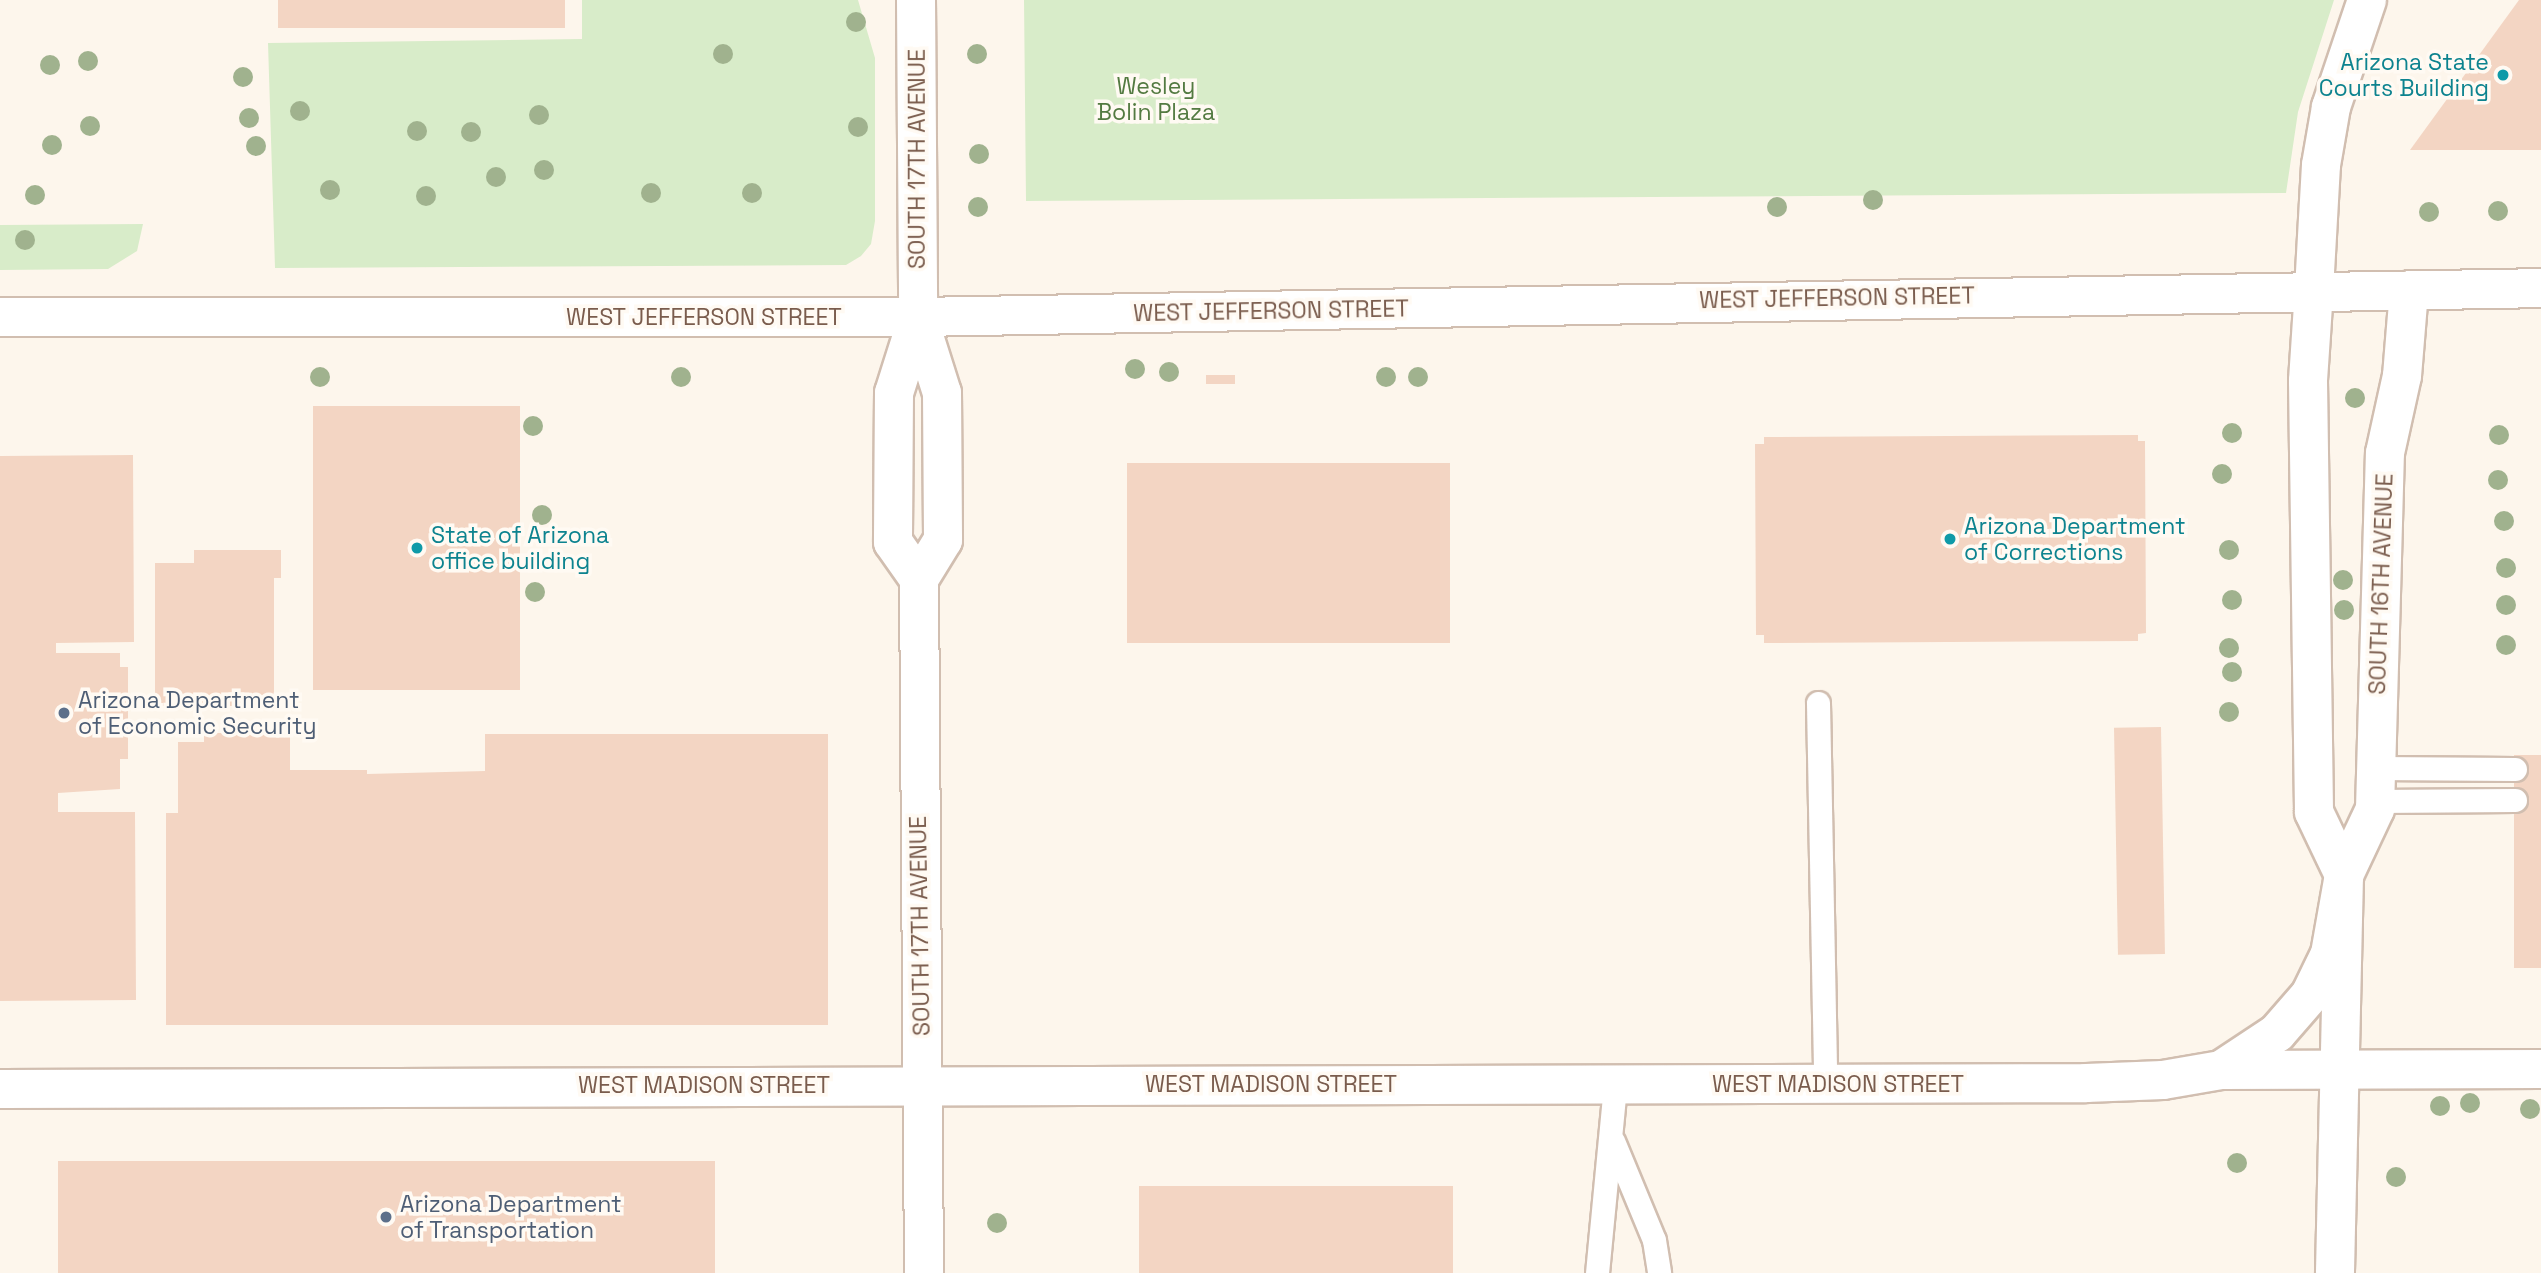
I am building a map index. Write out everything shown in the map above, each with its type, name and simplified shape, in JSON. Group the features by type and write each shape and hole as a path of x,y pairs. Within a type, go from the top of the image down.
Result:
{"main road":[{"name":"SOUTH 17TH AVENUE","path":"916,0 918,317 942,393 943,527 943,540 919,579 924,1273"},
{"name":"SOUTH 16TH AVENUE","path":"2334,1273 2336,1070 2344,874 2314,812 2308,381 2321,165 2331,107 2367,0"},
{"name":"WEST JEFFERSON STREET","path":"0,317 918,317 2541,288"},
{"name":"SOUTH 16TH AVENUE","path":"2221,1070 2277,1033 2310,995 2330,954 2344,874 2375,785 2385,453 2402,376 2409,290"},
{"name":"SOUTH 17TH AVENUE","path":"918,317 894,393 893,542 919,579"},
{"name":"WEST MADISON STREET","path":"0,1089 922,1084 1615,1086 2086,1083 2163,1080 2221,1070 2541,1069"}],"lane":[{"path":"1818,703 1825,1084"},
{"path":"2375,785 2515,769"},
{"path":"2375,785 2515,800"},
{"path":"1615,1086 1613,1141 1654,1240 1659,1273"},
{"path":"1597,1273 1607,1151 1613,1141"}],"green space":[{"path":"582,0 858,0 875,58 875,221 871,244 861,256 846,265 275,268 268,43 582,39"},
{"name":"Wesley Bolin Plaza","path":"1024,0 2334,0 2298,112 2286,193 1026,201"},
{"path":"143,224 137,251 108,269 0,270 0,225"}],"building":[{"path":"278,0 565,0 565,28 278,28"},
{"name":"Arizona State Courts Building","path":"2519,0 2541,0 2541,150 2410,150"},
{"path":"1206,375 1235,375 1235,384 1206,384"},
{"name":"State of Arizona office building","path":"313,406 520,406 520,690 313,690"},
{"name":"Arizona Department of Corrections","path":"2138,435 2138,441 2145,441 2146,633 2138,634 2138,641 1764,643 1764,635 1756,635 1755,444 1764,444 1764,437"},
{"name":"Arizona Department of Economic Security","path":"133,455 134,642 56,643 56,653 120,653 120,667 128,667 128,759 120,759 120,789 58,793 58,812 135,812 136,1000 0,1001 0,456"},
{"path":"1127,463 1450,463 1450,643 1127,643"},
{"path":"194,550 281,550 281,578 274,578 274,706 155,706 155,563 194,563"},
{"path":"2161,727 2165,954 2118,955 2114,728"},
{"path":"204,733 290,733 290,770 367,770 367,774 485,771 485,734 828,734 828,1025 166,1025 166,813 178,813 178,742 204,742"},
{"path":"2514,755 2541,755 2541,968 2514,968"},
{"name":"Arizona Department of Transportation","path":"58,1161 715,1161 715,1273 58,1273"},
{"path":"1139,1186 1453,1186 1453,1273 1139,1273"}],"place":[{"name":"Arizona State Courts Building","path":"2503,75"},
{"name":"Arizona Department of Corrections","path":"1950,539"},
{"name":"State of Arizona office building","path":"417,548"},
{"name":"Arizona Department of Economic Security","path":"64,713"},
{"name":"Arizona Department of Transportation","path":"386,1217"}]}
